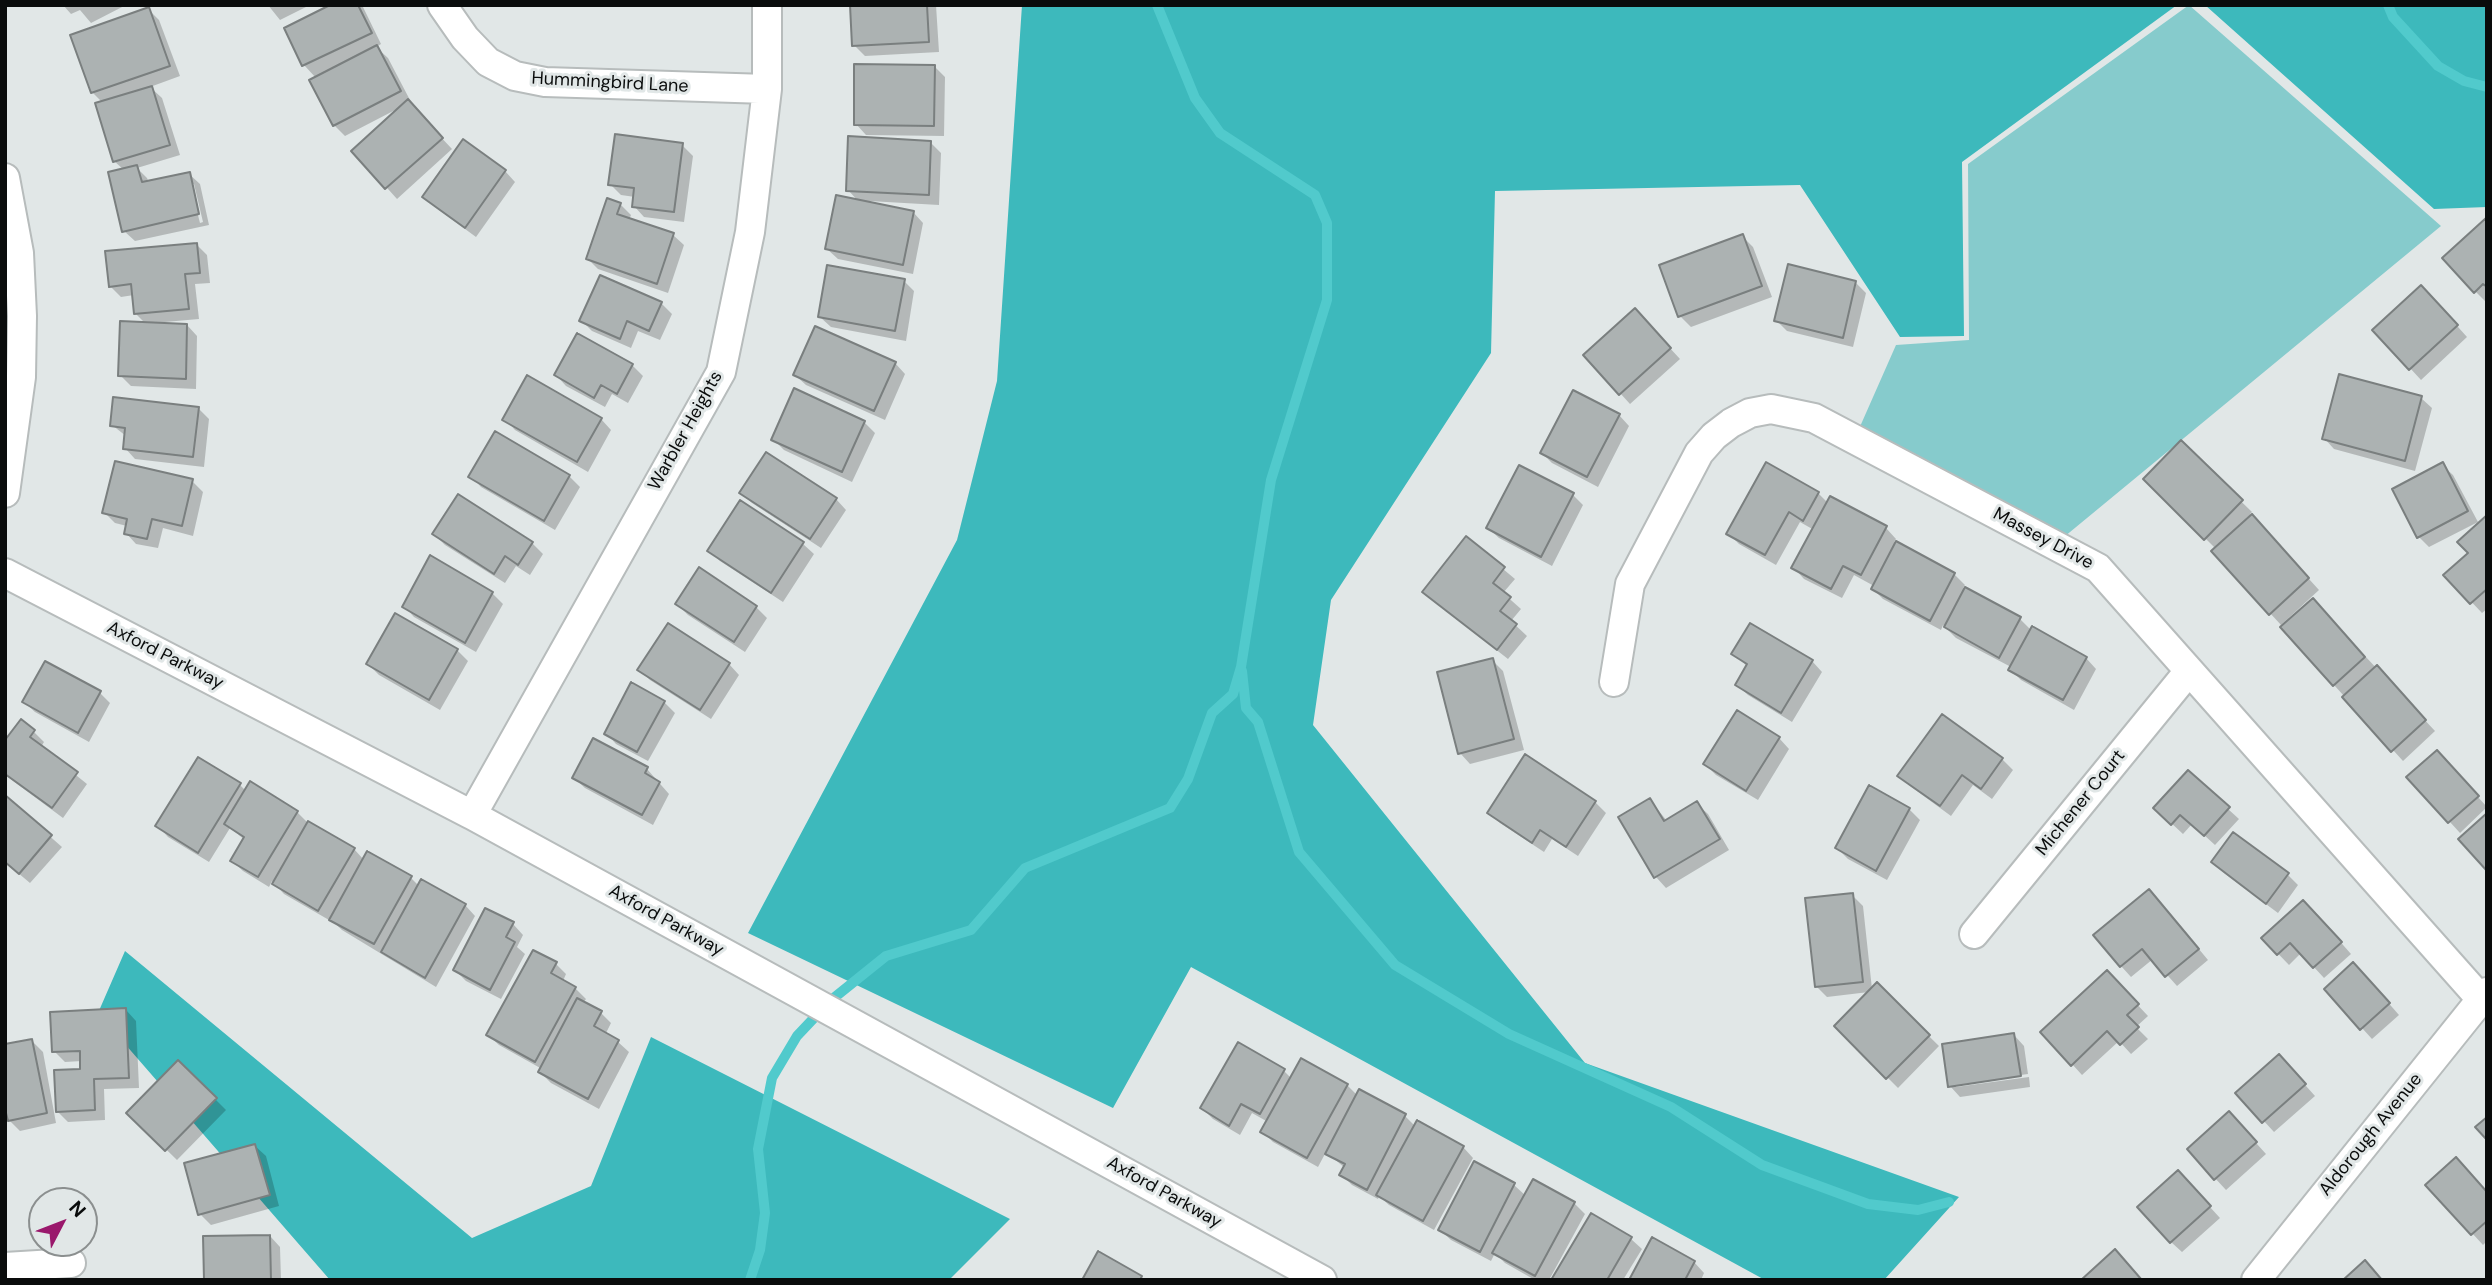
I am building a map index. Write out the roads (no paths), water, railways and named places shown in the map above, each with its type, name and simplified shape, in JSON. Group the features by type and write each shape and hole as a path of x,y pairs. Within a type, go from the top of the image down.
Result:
{"street":[{"name":"Hummingbird Lane","path":"442,5 465,38 488,62 515,76 545,82 767,89"},
{"name":"Warbler Heights","path":"472,815 721,372 750,232 767,89 767,5"},
{"path":"5,178 19,253 22,316 21,377 5,493"},
{"name":"Massey Drive","path":"1614,682 1630,584 1699,453 1714,436 1750,413 1772,409 1814,418 2098,568 2484,995"},
{"name":"Axford Parkway","path":"5,573 472,815 1322,1280"},
{"name":"Michener Court","path":"1974,934 2189,671"},
{"name":"Aldorough Avenue","path":"2256,1280 2484,995"},
{"path":"5,1267 71,1263"}],"waterway":[{"path":"750,1280 760,1250 765,1213 758,1149 772,1078 797,1036 830,1001 886,956 971,930 1025,868 1170,808 1188,779 1212,713 1233,694 1241,667 1271,480 1327,300 1327,223 1315,195 1220,133 1195,98 1157,5"},
{"path":"2388,5 2393,17 2438,66 2464,81 2487,87"},
{"path":"1242,671 1246,708 1258,722 1299,852 1395,965 1509,1034 1671,1107 1762,1165 1868,1204 1918,1210 1949,1202"}]}
